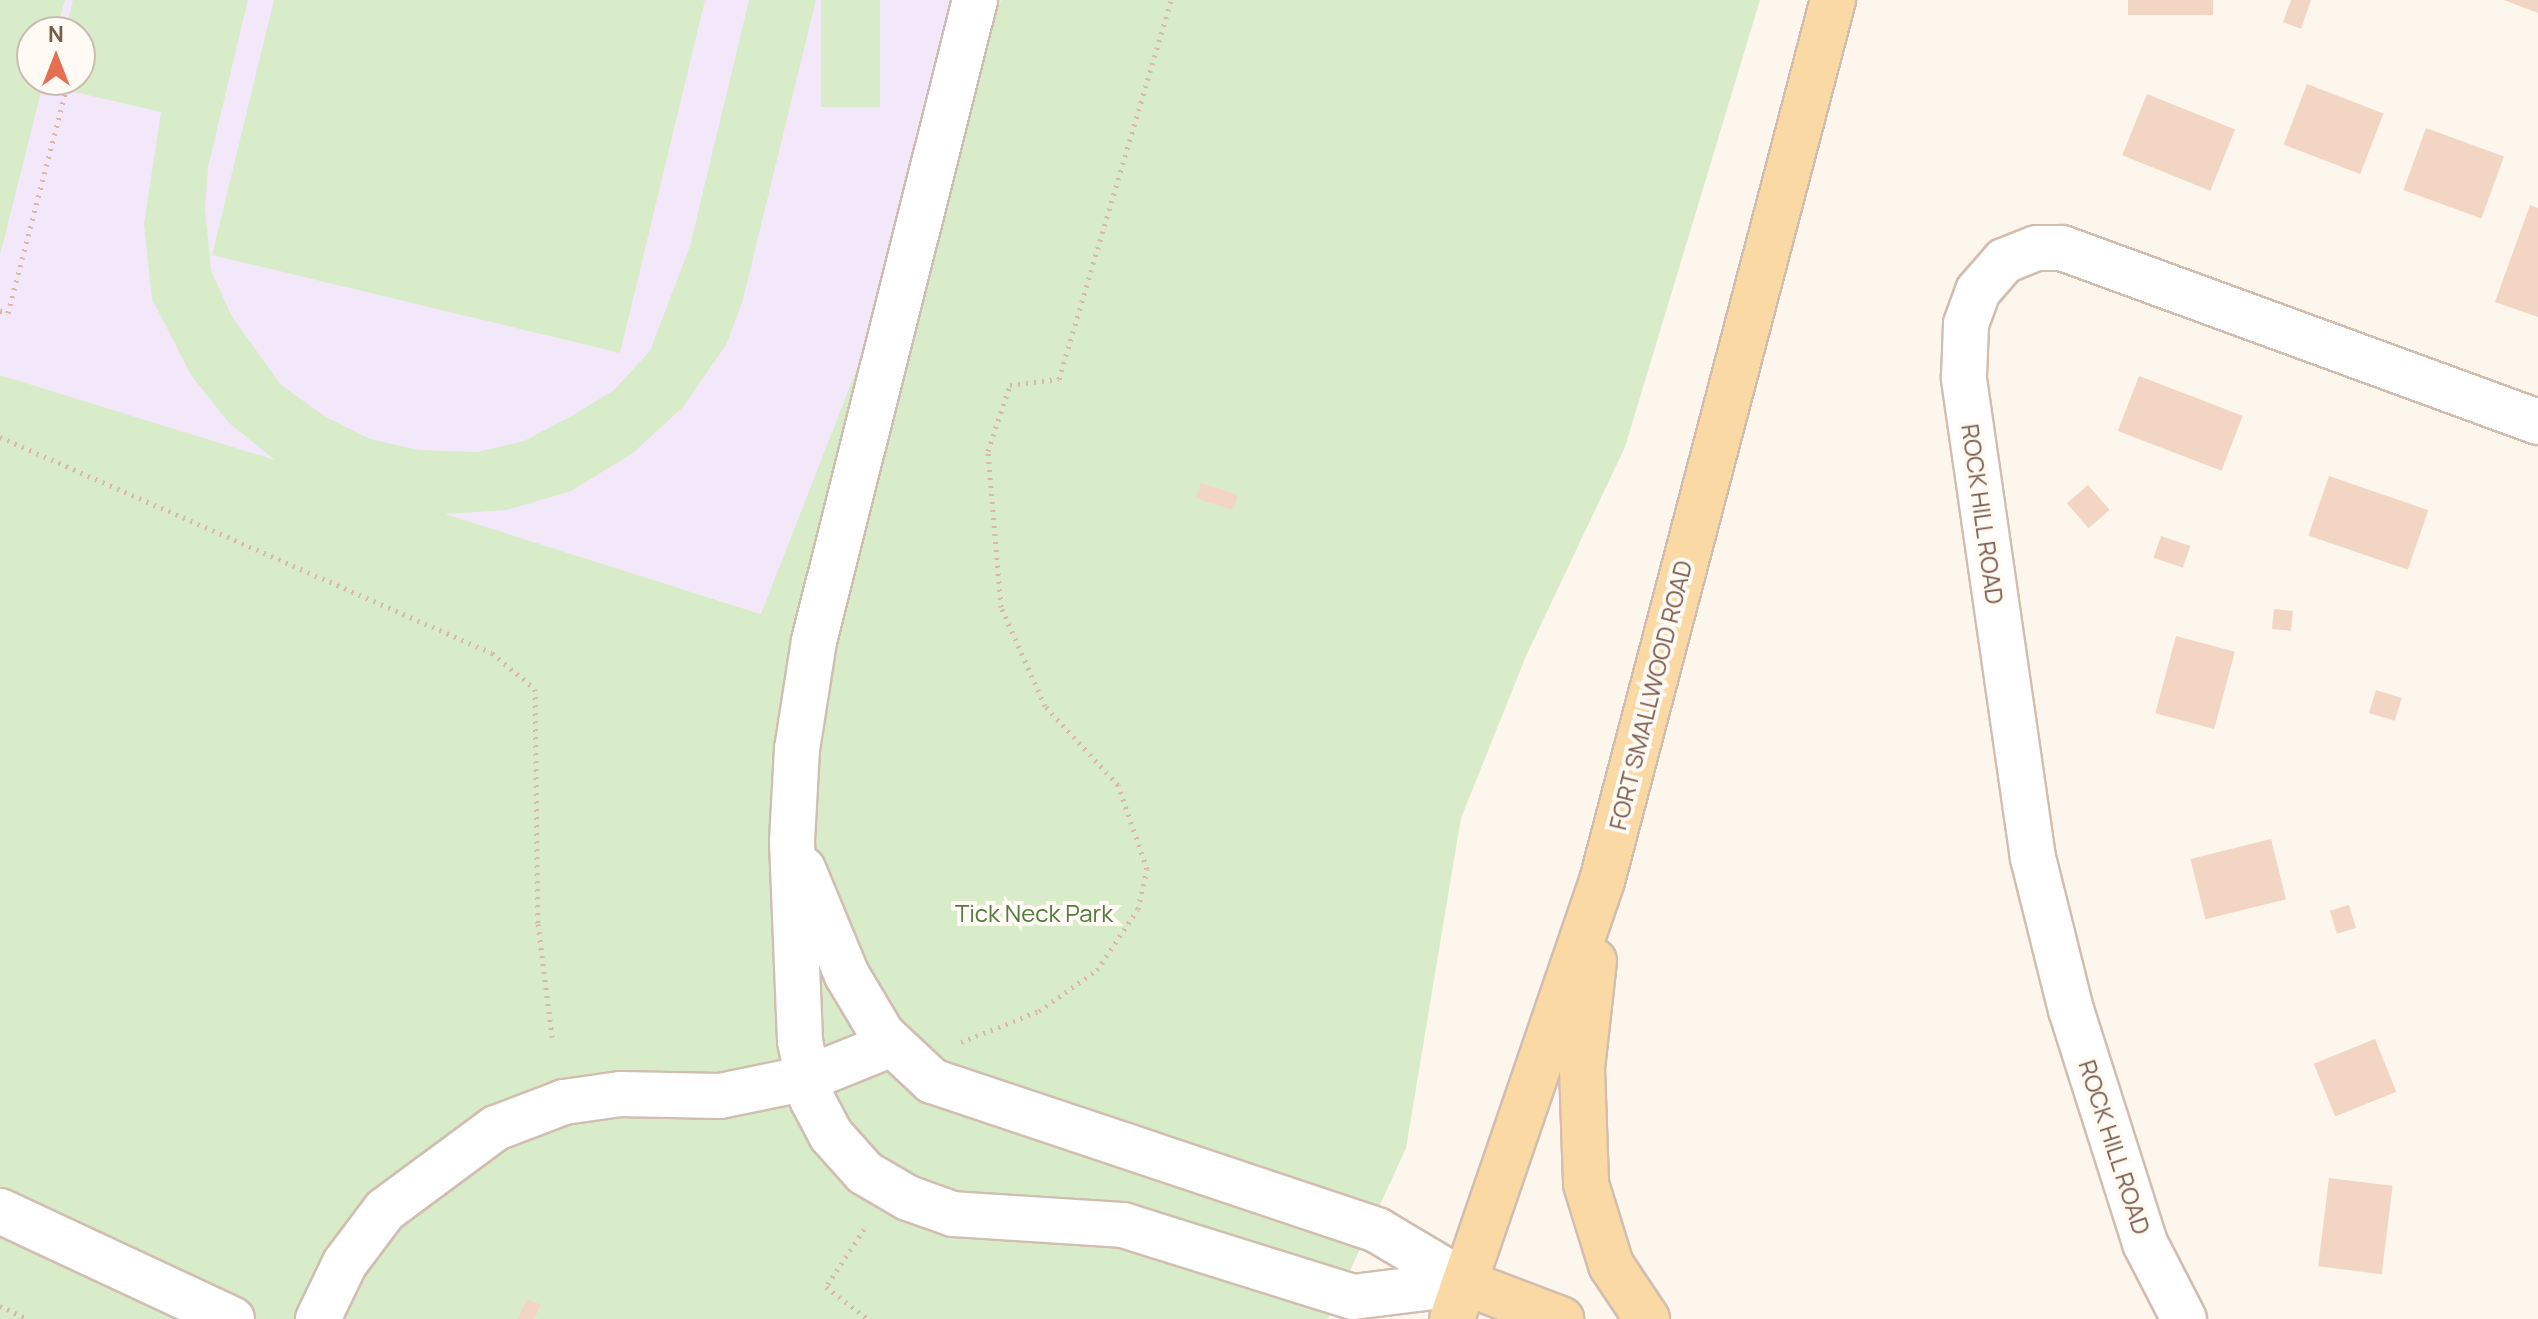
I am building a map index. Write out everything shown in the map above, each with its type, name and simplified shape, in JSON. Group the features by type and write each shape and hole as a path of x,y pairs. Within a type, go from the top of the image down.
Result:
{"main road":[{"name":"FORT SMALLWOOD ROAD","path":"1459,1301 1602,881 1833,0"},
{"path":"1602,881 1582,1068 1586,1184 1611,1265 1647,1319"},
{"path":"1459,1301 1561,1319"}],"street":[{"path":"975,0 814,641 797,749 792,841 800,1041 808,1078 831,1135 865,1173 908,1198 953,1214 1123,1225 1353,1297 1459,1301"},
{"name":"ROCK HILL ROAD","path":"2184,1319 2145,1243 2071,1010 2033,858 1964,377 1966,324 1978,291 2004,261 2037,248 2062,248 2538,422"},
{"path":"792,841 847,975 892,1044 932,1081 1377,1230 1459,1301"},
{"path":"318,1319 345,1263 385,1210 496,1128 578,1100 620,1094 720,1096 808,1078 892,1044"},
{"path":"0,1211 232,1319"}],"path":[{"path":"960,1042 1039,1011 1097,970 1138,909 1147,869 1118,785 1045,706 1001,607 988,451 1010,385 1059,379 1171,0"},
{"path":"0,311 8,313 64,96"},
{"path":"0,437 492,653 535,689 538,924 552,1037"},
{"path":"864,1229 826,1287 868,1319"},
{"path":"0,1306 28,1319"}],"shaded area":[{"path":"0,0 1001,0 762,614 0,375"}],"green space":[{"path":"0,0 65,0 60,16 16,16 16,96 40,96 0,255"},
{"name":"Tick Neck Park","path":"73,0 248,0 208,167 205,208 211,270 231,315 281,385 326,417 370,439 419,450 477,452 524,441 575,414 614,390 650,351 690,246 749,0 816,0 742,303 726,345 683,407 633,453 571,491 507,510 445,514 761,614 1001,0 1760,0 1625,447 1526,656 1461,818 1406,1148 1328,1319 0,1319 0,375 275,460 229,423 191,375 152,299 144,224 161,112 92,96 96,96 96,16 69,16"},
{"path":"274,0 705,0 620,353 212,255"},
{"path":"821,0 880,0 880,107 821,107"}],"building":[{"path":"2128,0 2213,0 2213,15 2128,15"},
{"path":"2291,0 2311,0 2301,29 2283,22"},
{"path":"2504,0 2538,0 2538,13"},
{"path":"2307,84 2384,113 2360,174 2284,145"},
{"path":"2147,94 2235,130 2210,191 2122,155"},
{"path":"2426,128 2504,156 2481,218 2403,190"},
{"path":"2530,205 2538,208 2538,317 2495,302"},
{"path":"2139,376 2243,416 2221,471 2118,431"},
{"path":"2329,476 2428,510 2408,570 2308,536"},
{"path":"1201,483 1238,495 1233,510 1196,498"},
{"path":"2088,485 2110,510 2089,528 2067,503"},
{"path":"2161,536 2190,546 2183,568 2154,558"},
{"path":"2274,609 2293,611 2291,631 2272,629"},
{"path":"2176,636 2235,652 2214,729 2155,713"},
{"path":"2376,690 2402,698 2395,721 2369,713"},
{"path":"2271,839 2286,899 2205,919 2190,859"},
{"path":"2349,905 2356,928 2337,934 2330,911"},
{"path":"2375,1039 2396,1092 2335,1117 2314,1064"},
{"path":"2329,1178 2393,1186 2382,1274 2318,1266"},
{"path":"527,1299 541,1305 534,1319 517,1319"}]}
